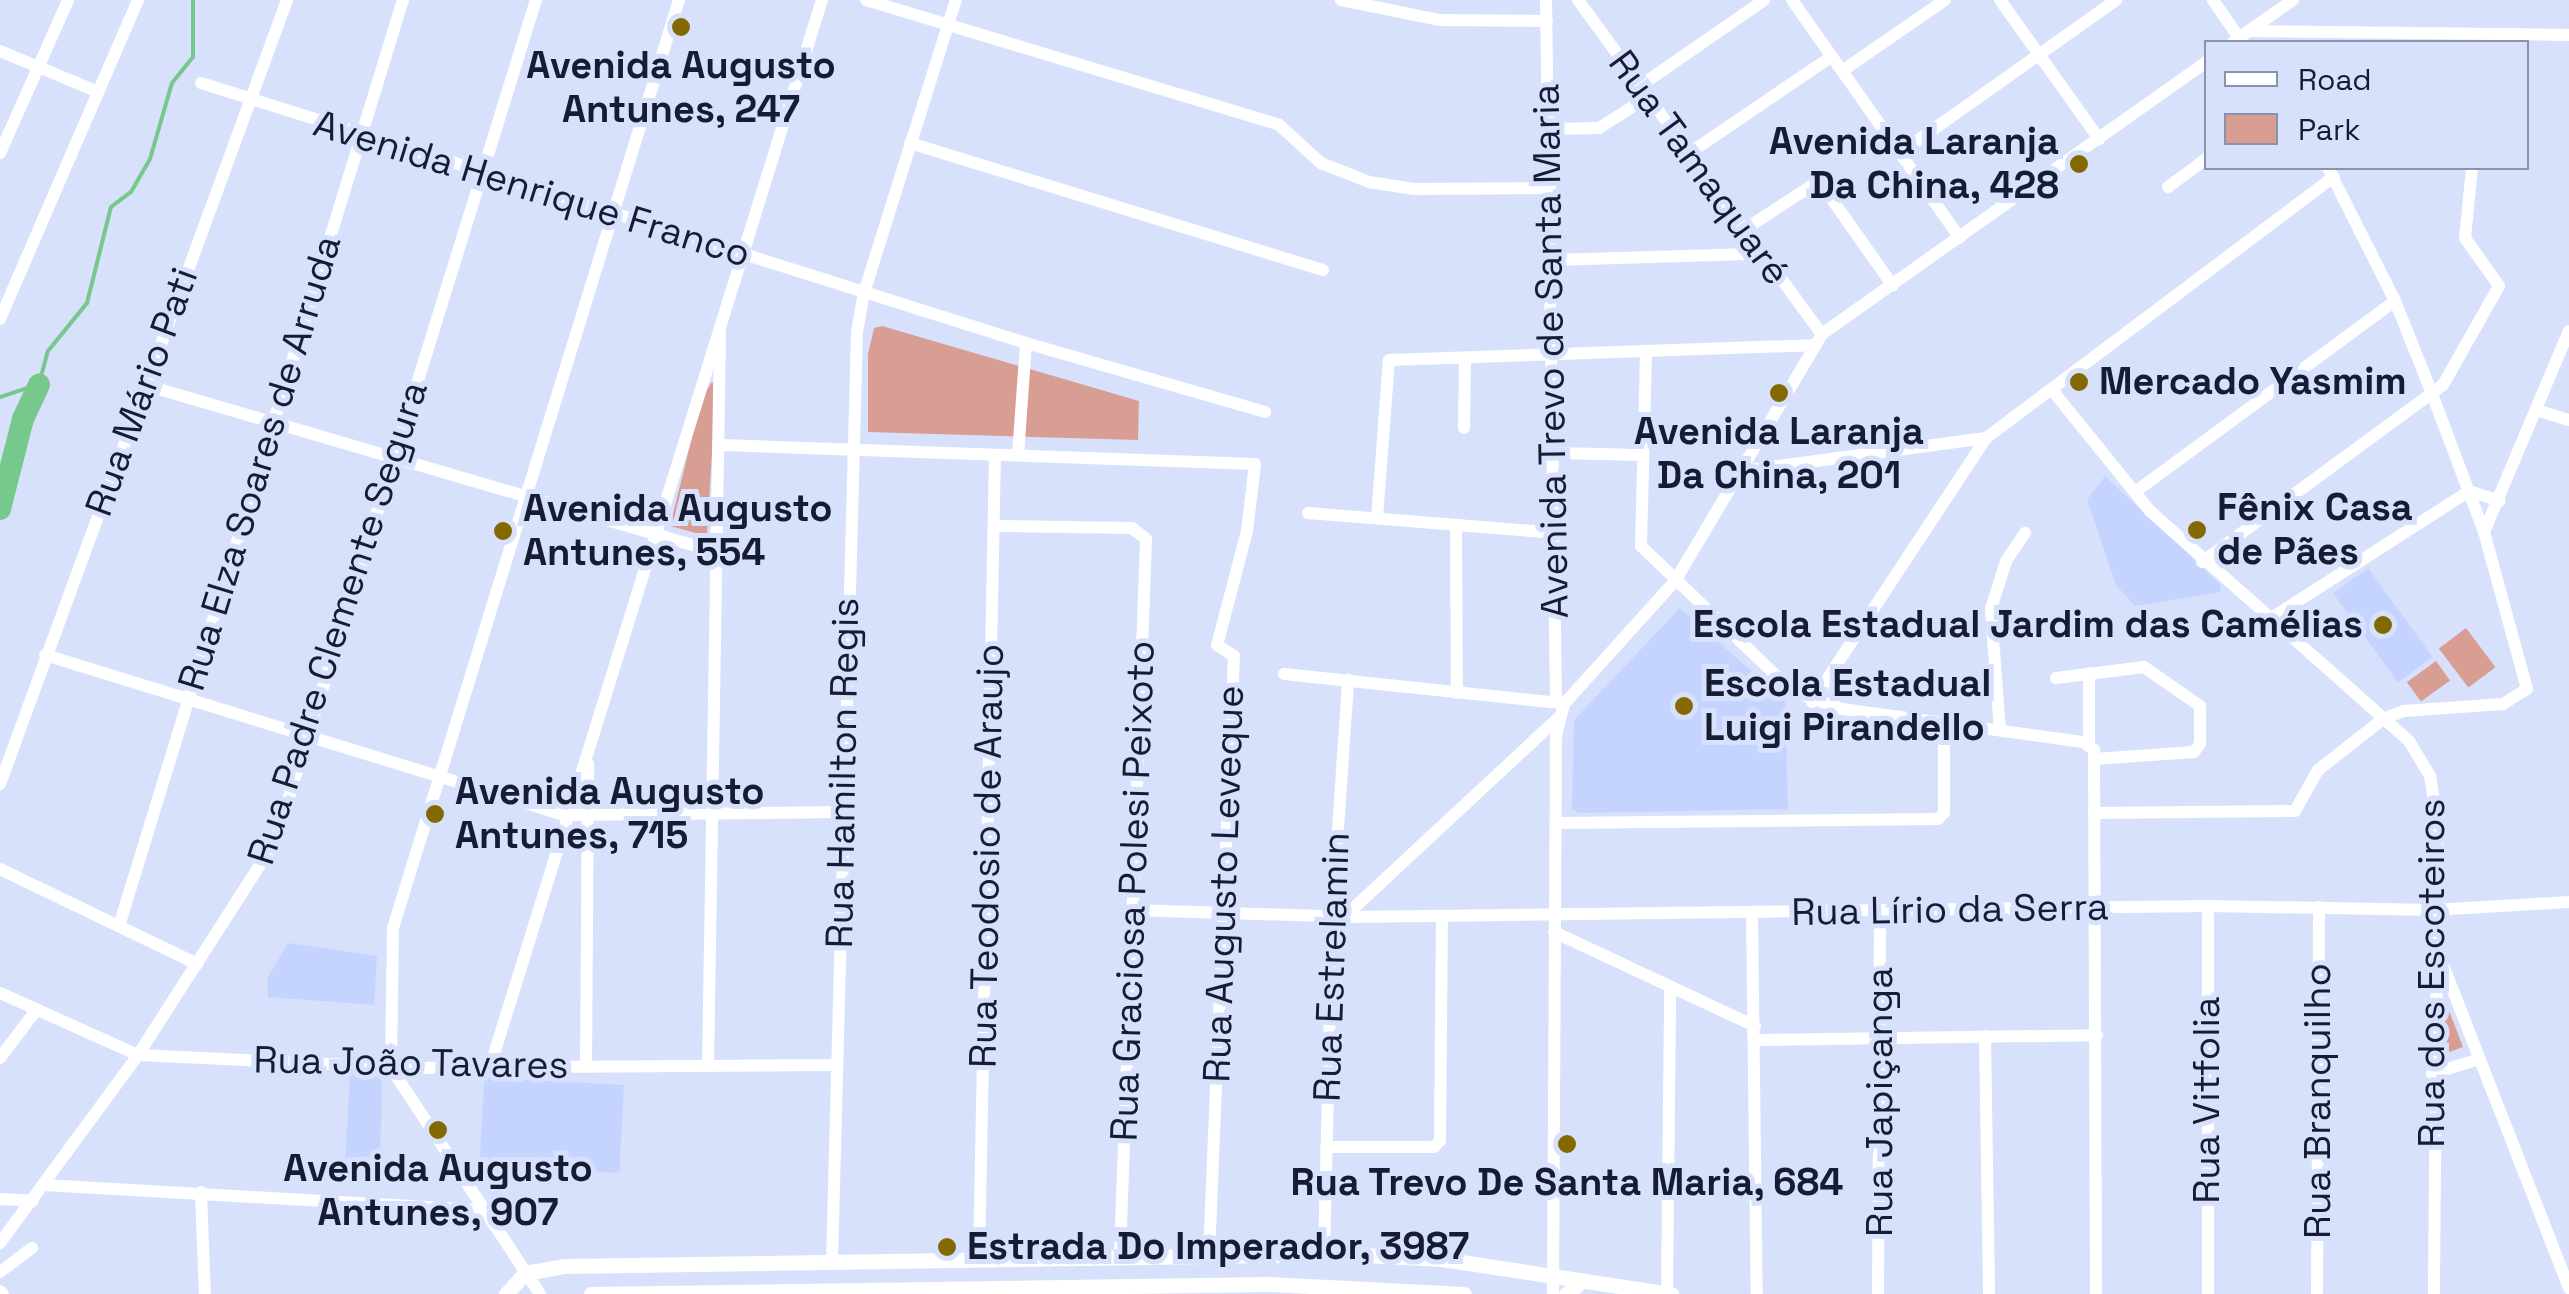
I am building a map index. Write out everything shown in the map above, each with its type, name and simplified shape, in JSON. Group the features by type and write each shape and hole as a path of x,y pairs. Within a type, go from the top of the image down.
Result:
{"main road":[{"path":"506,1294 525,1273 563,1266 1324,1254 1405,1255 1553,1276 1591,1286 1669,1294"},
{"path":"1566,1294 1591,1286"},
{"path":"591,1294 1325,1289 1464,1294"}],"street":[{"path":"0,153 68,0"},
{"path":"0,319 138,0"},
{"name":"Rua Mário Pati","path":"0,784 287,0"},
{"name":"Rua Elza Soares de Arruda","path":"119,926 404,0"},
{"name":"Rua Padre Clemente Segura","path":"0,1243 138,1056 268,856 536,0"},
{"path":"540,1294 479,1210 391,1068 393,928 434,778 679,0"},
{"path":"490,1066 564,815 588,752 652,534 744,255 822,0"},
{"path":"866,0 1284,129 1321,163 1393,188 1550,188"},
{"name":"Rua Hamilton Regis","path":"832,1260 850,450 864,293 956,0"},
{"path":"1341,0 1439,20 1546,21"},
{"name":"Avenida Trevo de Santa Maria","path":"1546,0 1560,708 1554,914 1553,1294"},
{"name":"Rua Tamaquaré","path":"1578,0 1818,340"},
{"path":"1548,129 1599,128 1764,0"},
{"path":"1792,0 1960,238"},
{"path":"1842,70 1944,0"},
{"path":"2000,0 2098,139"},
{"path":"1900,153 2116,0"},
{"path":"2214,0 2241,38"},
{"path":"2241,38 2293,0"},
{"path":"2241,38 2569,35"},
{"path":"0,51 96,92"},
{"path":"1688,154 1832,56"},
{"path":"1338,917 1560,708 1675,581 1818,340 2204,63"},
{"name":"Avenida Henrique Franco","path":"201,83 1026,344 1266,412"},
{"path":"910,143 1323,270"},
{"path":"2168,187 2204,161"},
{"path":"2202,562 2320,469 2433,396 2495,298 2498,280 2466,238 2472,170"},
{"path":"1812,702 1986,438 2331,172 2395,301 2469,491 2525,664 2524,696 2384,719 2318,770 2295,811 2094,813"},
{"path":"1742,232 1815,181 1893,286"},
{"path":"1552,260 1759,254"},
{"path":"2134,492 2395,301"},
{"path":"708,1066 722,446 719,324"},
{"path":"2484,532 2569,332"},
{"path":"1377,518 1386,364 1646,354 1818,340"},
{"path":"722,446 1018,455 1026,344"},
{"path":"1646,354 1638,538 1675,581 1812,702 2089,744"},
{"path":"1464,428 1465,358"},
{"path":"145,385 520,499 720,554"},
{"name":"Rua dos Escoteiros","path":"2052,390 2134,492 2202,562 2409,741 2435,794 2434,1294"},
{"path":"2536,410 2569,420"},
{"path":"1742,470 1986,438"},
{"path":"1555,453 1642,455"},
{"name":"Rua Teodosio de Araujo","path":"979,1258 996,455"},
{"name":"Rua Augusto Leveque","path":"1018,455 1222,459 1256,466 1218,645 1234,656 1208,1255"},
{"path":"2469,491 2499,501"},
{"path":"2270,619 2469,491"},
{"path":"1308,512 1554,533"},
{"path":"1456,525 1457,693"},
{"name":"Rua Graciosa Polesi Peixoto","path":"995,526 1138,529 1146,538 1120,1256"},
{"path":"2000,730 1991,609 2006,561 2025,533"},
{"path":"45,655 564,815 841,812"},
{"path":"2056,678 2144,668 2203,713 2194,752 2094,759"},
{"path":"2089,673 2089,744 2094,759 2096,1294"},
{"path":"1284,674 1560,708"},
{"name":"Rua Estrelamin","path":"1324,1254 1348,680"},
{"path":"1556,823 1938,820 1944,813 1944,723"},
{"path":"586,1066 588,752"},
{"path":"0,870 196,964"},
{"name":"Rua Lírio da Serra","path":"1132,910 1338,917 2208,906 2434,910 2569,902"},
{"name":"Rua Vitfolia","path":"2208,906 2208,1294"},
{"name":"Rua Branquilho","path":"2316,1294 2320,907"},
{"name":"Rua Japiçanga","path":"1878,1294 1880,910"},
{"path":"1752,912 1757,1294"},
{"path":"1326,1147 1440,1142 1442,916"},
{"path":"1554,932 1756,1033 1880,1038 2097,1035"},
{"path":"2435,945 2569,1288"},
{"path":"1669,1294 1670,988"},
{"name":"Rua João Tavares","path":"0,993 138,1056 391,1068 836,1065"},
{"path":"0,1058 36,1008"},
{"path":"1985,1036 1989,1294"},
{"path":"2432,1074 2480,1059"},
{"path":"45,1185 479,1210"},
{"path":"202,1192 205,1294"},
{"path":"0,1199 33,1201"},
{"path":"0,1272 32,1248"}],"shaded area":[{"path":"2105,476 2220,584 2221,592 2135,606 2116,585 2087,500"},
{"name":"Escola Estadual Jardim das Camélias","path":"2368,568 2433,657 2398,682 2333,593"},
{"name":"Escola Estadual Luigi Pirandello","path":"1680,608 1785,701 1788,809 1579,813 1572,809 1574,720"},
{"path":"288,943 377,956 374,1005 268,997 267,979"},
{"path":"350,1074 379,1077 382,1084 380,1166 345,1165"},
{"path":"484,1078 624,1085 619,1173 480,1166"}],"green space":[{"path":"882,326 1139,401 1138,440 868,432 868,354 874,328"},
{"path":"712,382 716,386 707,536 670,526 702,397"},
{"path":"2466,628 2495,667 2468,688 2439,648"},
{"path":"2436,661 2450,680 2421,702 2407,682"},
{"path":"2445,1000 2463,1047 2444,1054 2445,1025"}],"waterway":[{"path":"0,397 39,384 48,351 87,303 111,207 131,192 150,159 172,83 193,57 193,0"},
{"path":"0,509 23,419 39,384"}],"place":[{"name":"Avenida Augusto Antunes, 247","path":"681,27"},
{"name":"Avenida Laranja Da China, 428","path":"2079,164"},
{"name":"Mercado Yasmim","path":"2079,382"},
{"name":"Avenida Laranja Da China, 201","path":"1779,393"},
{"name":"Fênix Casa de Pães","path":"2197,530"},
{"name":"Avenida Augusto Antunes, 554","path":"503,531"},
{"name":"Escola Estadual Jardim das Camélias","path":"2383,625"},
{"name":"Escola Estadual Luigi Pirandello","path":"1684,706"},
{"name":"Avenida Augusto Antunes, 715","path":"435,814"},
{"name":"Avenida Augusto Antunes, 907","path":"438,1130"},
{"name":"Rua Trevo De Santa Maria, 684","path":"1567,1144"},
{"name":"Estrada Do Imperador, 3987","path":"947,1247"}]}
